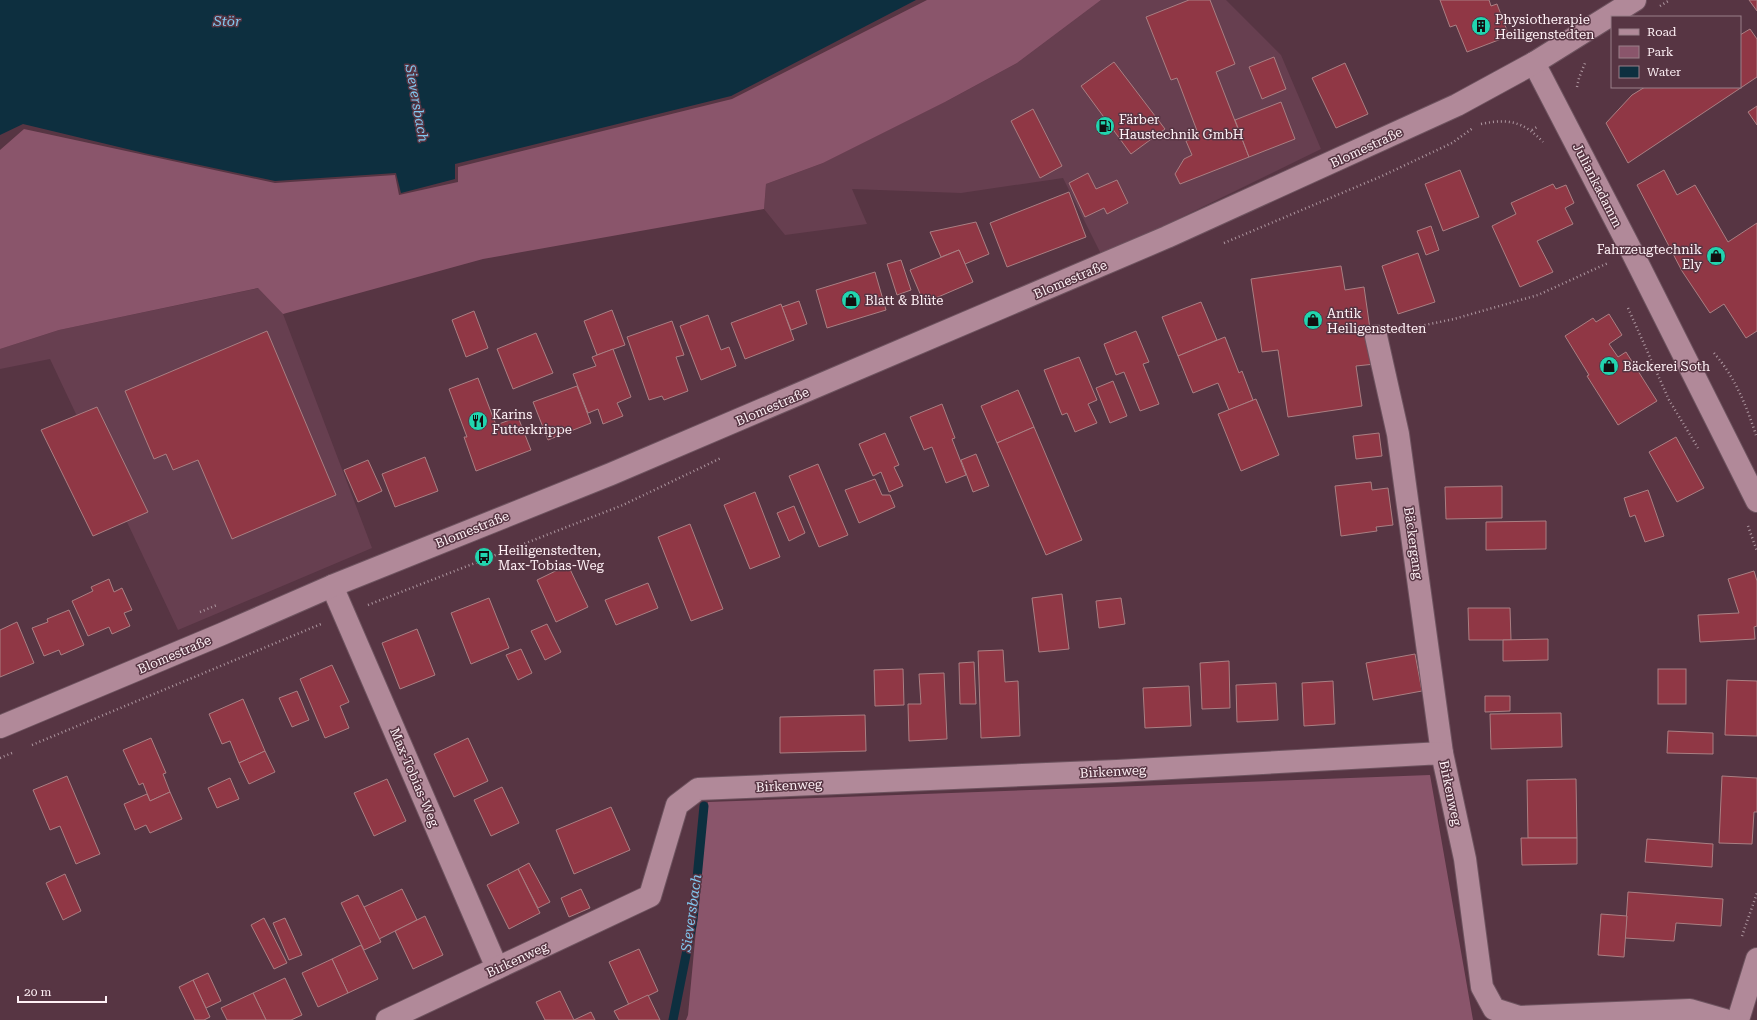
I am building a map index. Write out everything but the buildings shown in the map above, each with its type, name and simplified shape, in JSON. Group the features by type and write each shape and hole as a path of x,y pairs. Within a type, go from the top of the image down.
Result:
{"street":[{"name":"Blomestraße","path":"0,726 222,634 332,586 611,474 1168,237 1457,105 1534,63 1635,0"},
{"name":"Juliankadamm","path":"1534,63 1632,252 1757,501"},
{"name":"Bäckergang","path":"1376,336 1398,434 1442,752"},
{"name":"Max-Tobias-Weg","path":"332,586 497,968"},
{"name":"Birkenweg","path":"387,1020 650,896 677,805 698,789 1109,771 1442,752 1465,859 1482,987 1494,1009 1519,1017 1690,1010 1725,1020"},
{"path":"1738,1020 1757,960"}],"path":[{"path":"1376,336 1454,319 1538,295 1632,252"}],"shaded area":[{"name":"Färber Haustechnik GmbH","path":"1101,0 1226,0 1281,55 1321,149 1102,256 1063,178 961,193 852,189 867,224 785,235 764,209 766,184 823,163 945,102 1017,63"},
{"path":"259,288 283,314 372,548 178,630 50,359 0,369 0,349 59,330"}],"green space":[{"path":"927,0 1101,0 1017,63 945,102 823,163 766,184 764,209 483,259 283,314 258,288 59,330 0,349 0,150 24,129 275,183 395,175 399,195 458,182 458,167 732,99"},
{"path":"1430,775 1473,1020 686,1020 688,1015 708,802"}],"water":[{"name":"Stör","path":"0,0 916,0 731,96 455,164 455,179 401,193 396,173 275,181 148,154 23,124 0,135"}],"waterway":[{"name":"Sieversbach","path":"673,1020 693,920 704,806"}],"place":[{"name":"Physiotherapie Heiligenstedten","path":"1481,26"},
{"name":"Färber Haustechnik GmbH","path":"1105,126"},
{"name":"Fahrzeugtechnik Ely","path":"1716,256"},
{"name":"Blatt & Blüte","path":"851,300"},
{"name":"Antik Heiligenstedten","path":"1313,320"},
{"name":"Bäckerei Soth","path":"1609,366"},
{"name":"Karins Futterkrippe","path":"478,421"},
{"name":"Heiligenstedten, Max-Tobias-Weg","path":"484,557"}]}
